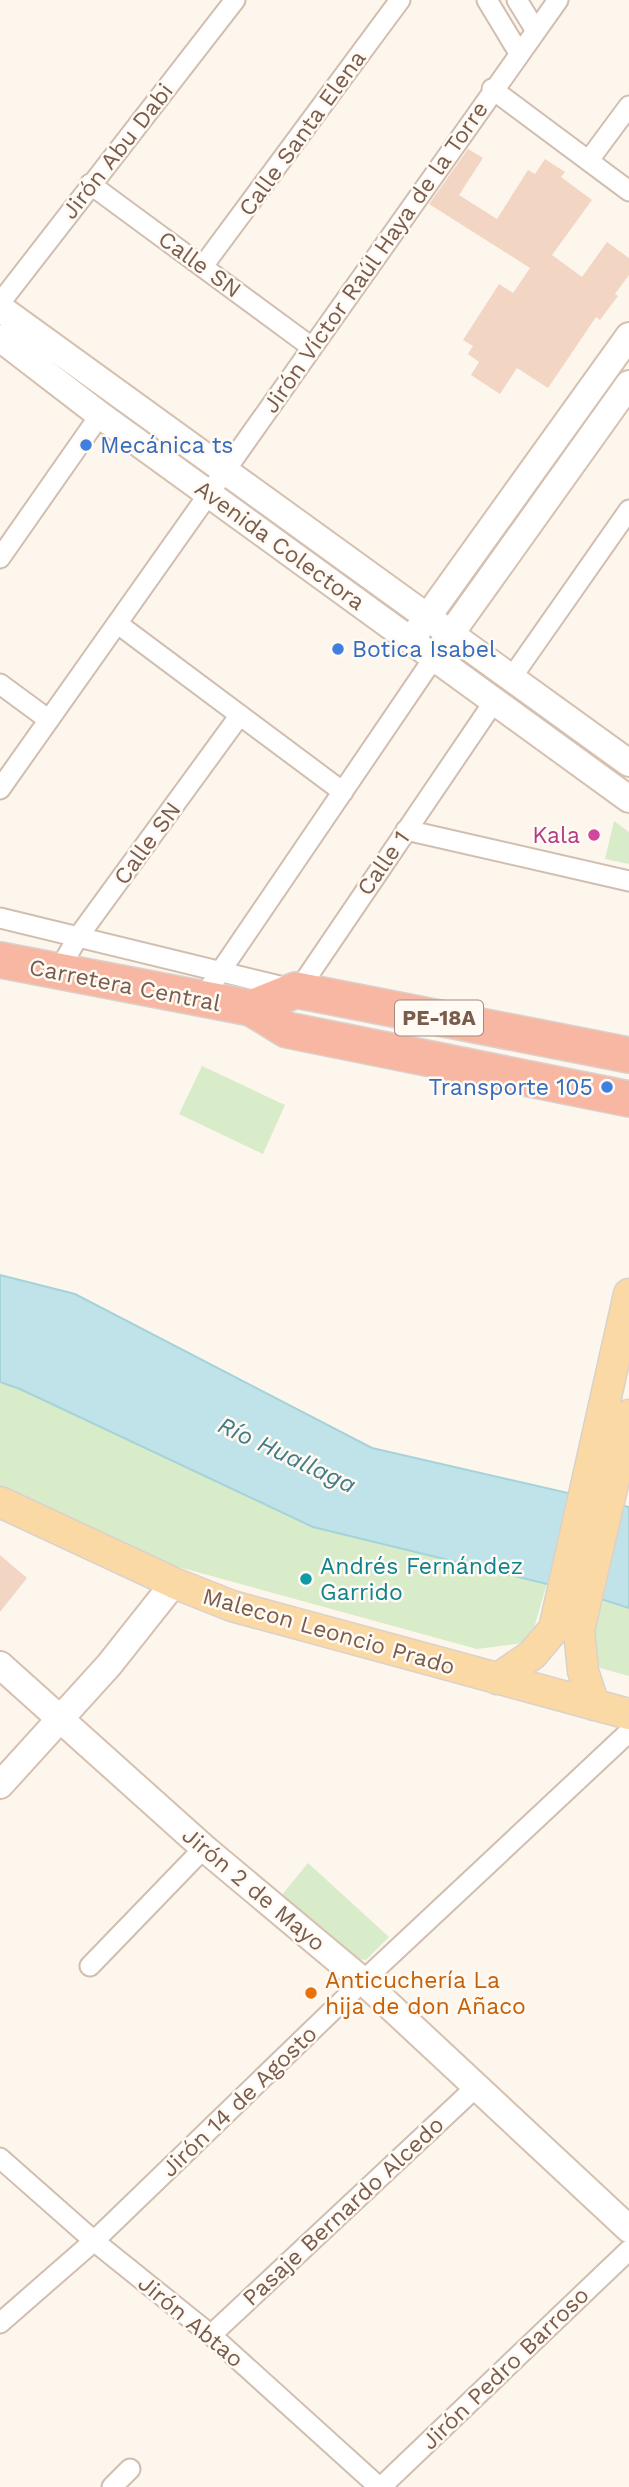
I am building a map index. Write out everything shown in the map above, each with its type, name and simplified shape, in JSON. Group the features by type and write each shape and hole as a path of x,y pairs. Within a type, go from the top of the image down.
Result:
{"highway":[{"name":"Carretera Central","path":"0,960 251,1008 288,1030 629,1099"},
{"name":"Carretera Central","path":"251,1008 296,990"},
{"name":"PE-18A","path":"296,990 629,1055"}],"main road":[{"path":"594,1705 567,1630 629,1294"},
{"path":"497,1679 567,1630 629,1415"},
{"name":"Malecon Leoncio Prado","path":"0,1502 174,1583 232,1606 629,1714"}],"street":[{"name":"Jirón Abu Dabi","path":"0,305 90,184 235,0"},
{"name":"Calle Santa Elena","path":"204,267 400,0"},
{"path":"487,0 519,53"},
{"path":"517,0 536,31"},
{"name":"Jirón Víctor Raúl Haya de la Torre","path":"0,789 227,471 310,346 558,0"},
{"path":"492,89 629,191"},
{"path":"589,160 629,106"},
{"name":"Calle SN","path":"90,184 310,346"},
{"name":"Avenida Colectora","path":"0,305 451,634 628,759"},
{"path":"411,639 629,336"},
{"name":"Avenida Colectora","path":"0,338 100,415 629,799"},
{"path":"201,1000 435,656 629,384"},
{"path":"574,413 595,431"},
{"path":"0,558 100,415"},
{"path":"512,677 629,510"},
{"path":"118,624 342,792"},
{"path":"0,684 49,720"},
{"name":"Calle 1","path":"288,1030 296,990 493,702"},
{"name":"Calle SN","path":"57,973 78,937 240,715"},
{"path":"406,830 629,881"},
{"path":"0,918 296,990"},
{"path":"0,1785 62,1719 174,1583"},
{"name":"Jirón 2 de Mayo","path":"0,1665 204,1848 363,1981 629,2229"},
{"name":"Jirón 14 de Agosto","path":"0,2323 94,2241 363,1981 629,1732"},
{"path":"90,1966 204,1848"},
{"name":"Pasaje Bernardo Alcedo","path":"211,2335 475,2088"},
{"name":"Jirón Abtao","path":"0,2158 94,2241 211,2335 380,2487"},
{"name":"Jirón Pedro Barroso","path":"380,2487 629,2250"},
{"path":"112,2487 130,2469"}],"green space":[{"path":"614,821 629,832 629,864 605,859"},
{"path":"202,1066 285,1105 263,1154 179,1114"},
{"path":"0,1382 313,1527 547,1583 530,1642 477,1649 175,1566 0,1486"},
{"path":"596,1597 629,1608 629,1676 600,1668 588,1639"},
{"path":"308,1863 389,1937 366,1960 350,1958 281,1896"}],"water":[{"name":"Río Huallaga","path":"0,1275 75,1294 372,1448 629,1507 629,1608 576,1591 313,1527 0,1382"}],"building":[{"path":"468,149 483,158 459,195 497,219 528,170 535,174 545,159 565,172 561,177 592,200 552,255 582,277 607,242 629,258 629,275 615,294 618,296 600,320 596,317 548,388 517,368 500,394 471,375 479,362 468,354 473,346 463,340 499,284 513,293 530,268 429,204"},
{"path":"0,1555 27,1578 0,1612"}],"place":[{"name":"Mecánica ts","path":"86,445"},
{"name":"Botica Isabel","path":"338,649"},
{"name":"Kala","path":"594,835"},
{"name":"Transporte 105","path":"607,1087"},
{"name":"Andrés Fernández Garrido","path":"306,1579"},
{"name":"Anticuchería La hija de don Añaco","path":"311,1993"}]}
